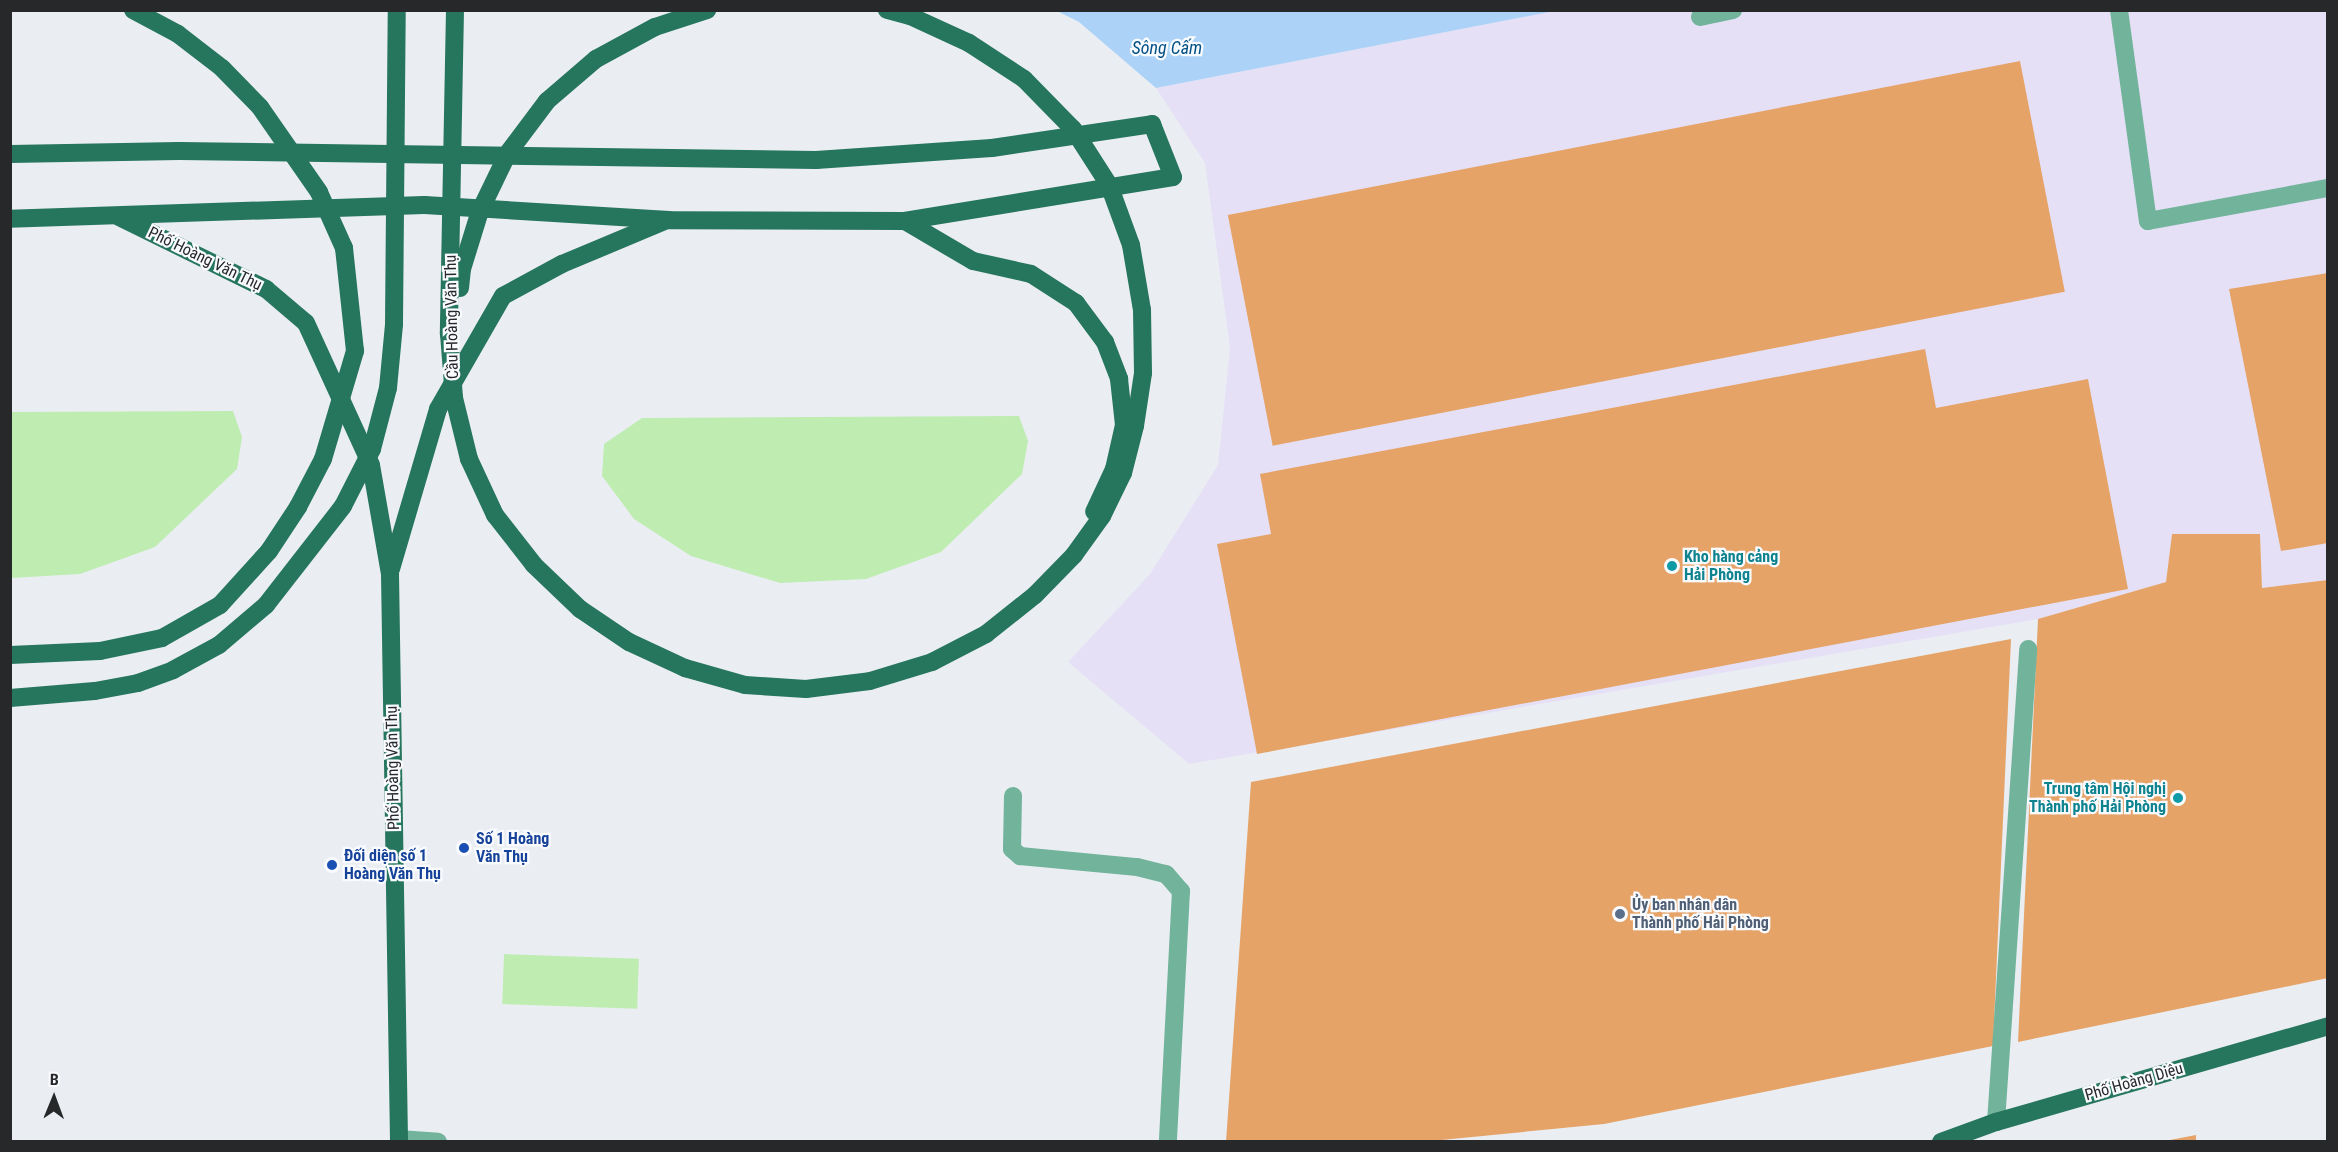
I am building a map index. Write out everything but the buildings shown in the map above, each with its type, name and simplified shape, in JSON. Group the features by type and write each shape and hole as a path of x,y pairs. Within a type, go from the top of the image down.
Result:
{"main road":[{"path":"10,655 100,651 162,638 220,605 269,551 298,507 323,459 355,351 344,248 319,192 260,107 222,68 178,34 133,10"},
{"path":"10,698 96,691 138,683 173,670 219,645 266,605 343,506 372,449 388,388 394,324 397,10"},
{"name":"Cầu Hoàng Văn Thụ","path":"455,10 449,334 454,399 469,459 495,515 542,573 580,609 629,642 686,668 745,685 806,689 870,681 932,662 986,634 1035,595 1074,555 1107,505 1129,449 1143,373 1142,310 1131,245 1109,185 1073,129 1024,79 969,44 910,16 887,10"},
{"name":"Cầu Hoàng Văn Thụ","path":"706,10 655,27 596,59 547,102 508,153 480,211 462,269 458,334 462,398 477,456 503,510 541,558 585,601 634,634 689,659 747,675 807,679 869,673 929,654 981,626 1029,589 1068,550 1094,512 1114,469 1124,425 1119,379 1105,342 1076,303 1031,274 973,261 905,221"},
{"path":"10,154 179,151 816,160 992,148 1152,124 1173,177 905,221 669,220 424,205 10,219"},
{"name":"Phố Hoàng Văn Thụ","path":"116,215 266,289 306,323 371,465 390,574 399,1140"},
{"name":"Phố Hoàng Văn Thụ","path":"390,574 438,409 503,296 562,264 669,220"},
{"name":"Phố Hoàng Diệu","path":"1941,1142 1996,1122 2328,1026"}],"street":[{"path":"1700,17 1732,10"},
{"path":"2119,10 2148,221 2328,188"},
{"path":"1996,1122 2028,649"},
{"path":"1013,796 1012,849 1020,856 1137,867 1166,874 1181,891 1168,1142"},
{"path":"399,1140 438,1142"}],"shaded area":[{"path":"1555,11 2327,11 2327,580 2262,588 2260,534 2172,534 2166,582 2038,619 1189,764 1068,662 1150,574 1218,465 1230,348 1205,163 1156,88"}],"green space":[{"path":"233,411 242,437 237,469 155,547 80,574 11,578 11,412"},
{"path":"1019,416 1028,441 1022,474 941,552 866,579 780,583 691,556 634,519 602,476 604,444 642,418"},
{"path":"504,954 639,959 637,1009 502,1004"}],"water":[{"name":"Sông Cấm","path":"1057,11 1555,11 1156,88 1079,22"}],"place":[{"name":"Kho hàng cảng Hải Phòng","path":"1672,566"},
{"name":"Trung tâm Hội nghị Thành phố Hải Phòng","path":"2178,798"},
{"name":"Số 1 Hoàng Văn Thụ","path":"464,848"},
{"name":"Đối diện số 1 Hoàng Văn Thụ","path":"332,865"},
{"name":"Ủy ban nhân dân Thành phố Hải Phòng","path":"1620,914"}]}
